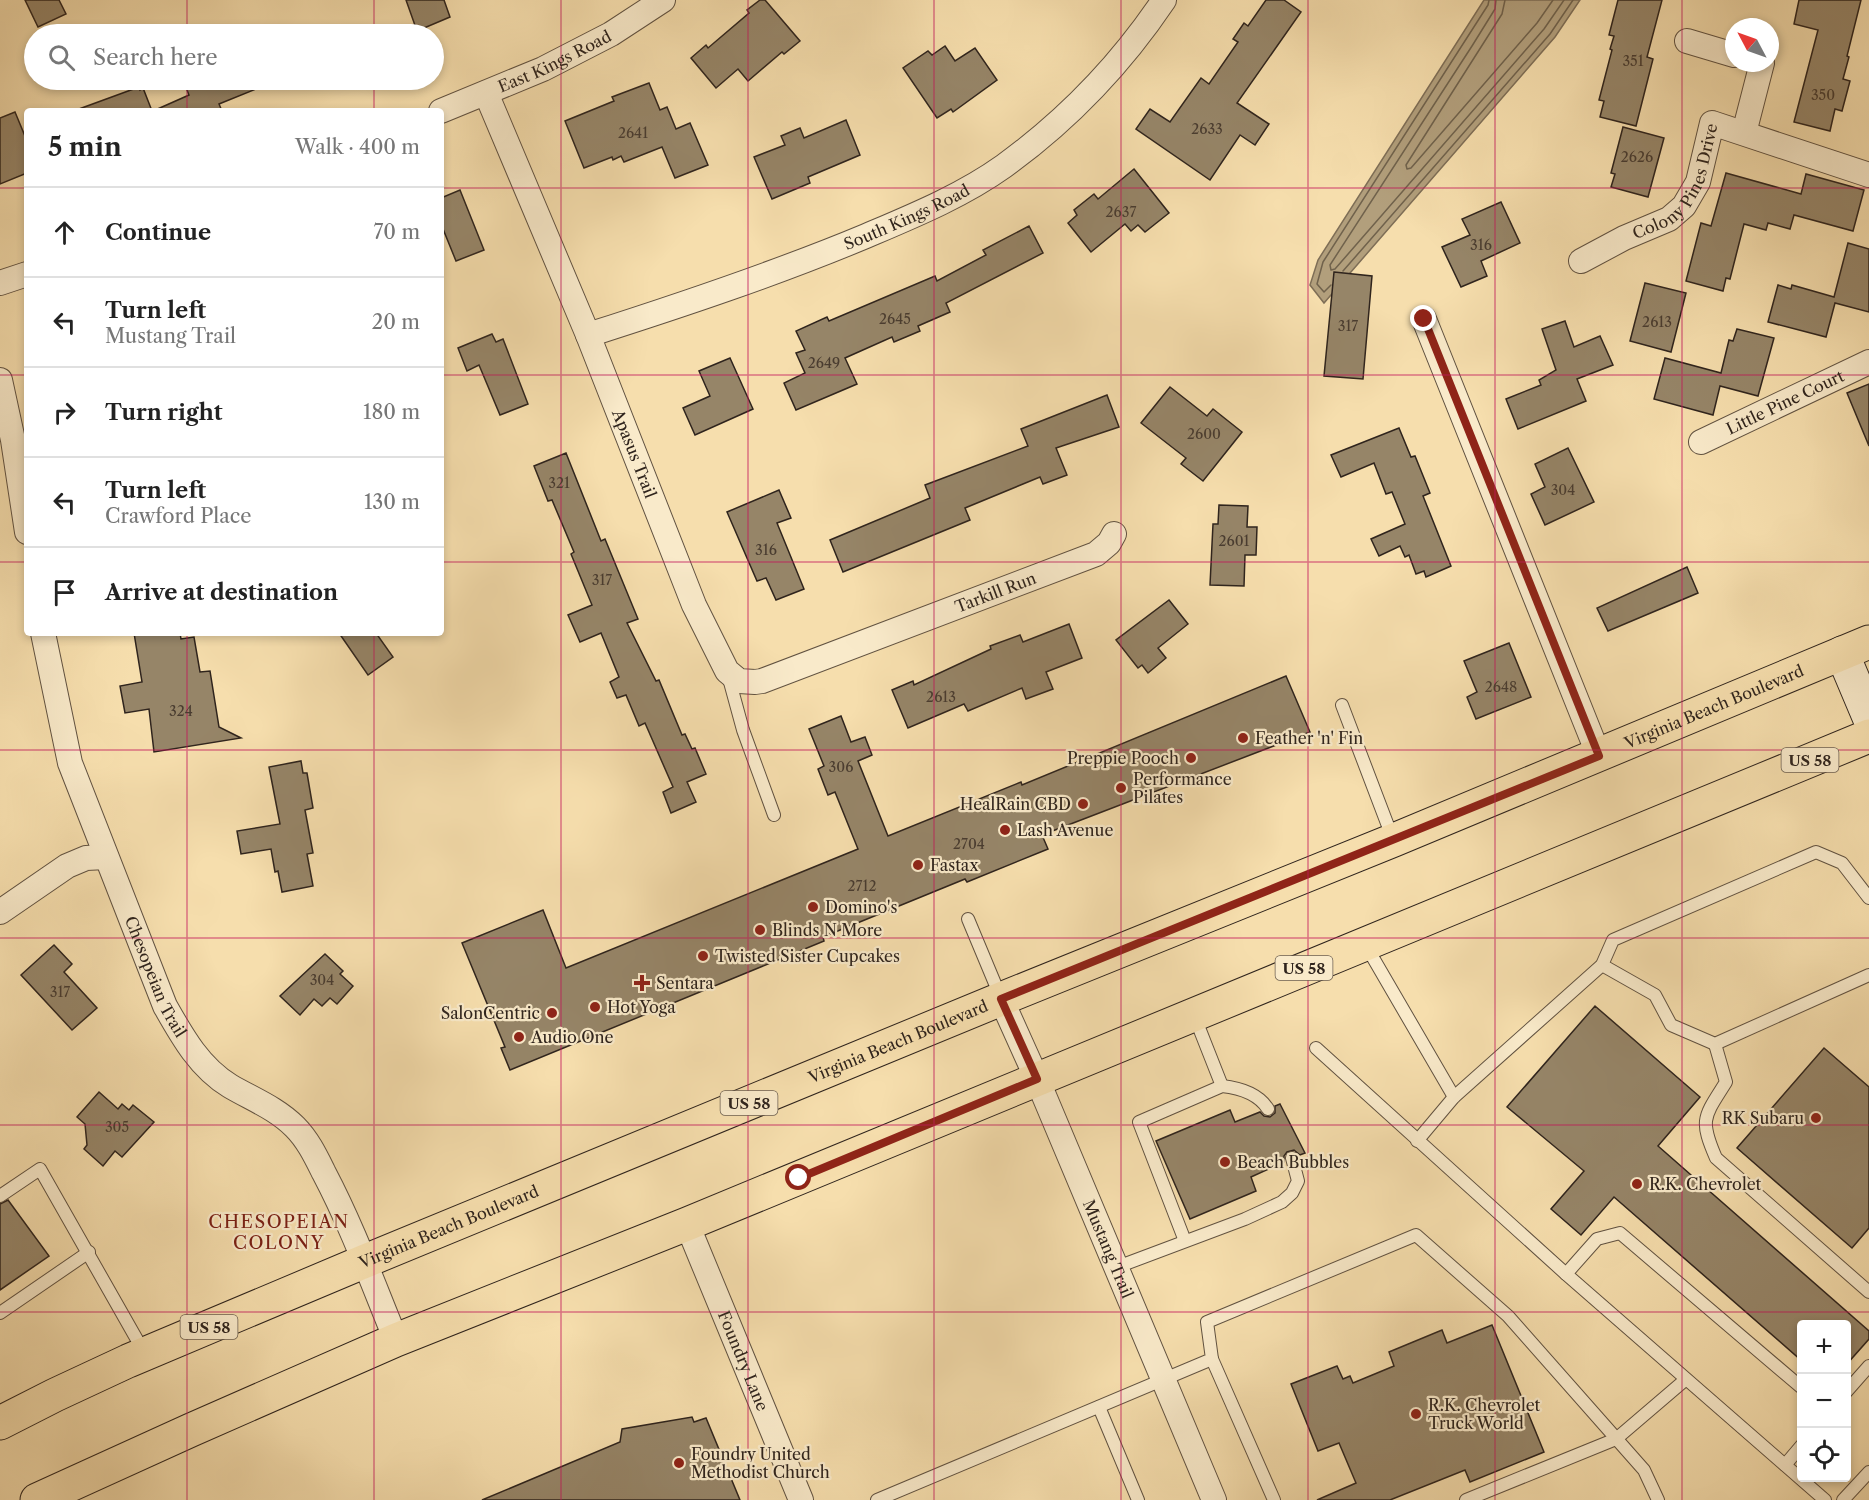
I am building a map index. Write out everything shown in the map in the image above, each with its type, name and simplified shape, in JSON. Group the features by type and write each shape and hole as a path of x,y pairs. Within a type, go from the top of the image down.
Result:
{"main road":[{"name":"Virginia Beach Boulevard","path":"0,1423 55,1395 146,1354 363,1262 1599,756 1855,647"},
{"path":"1855,647 1869,717"},
{"name":"US 58","path":"52,1497 396,1340 687,1224 1869,736"}],"street":[{"name":"East Kings Road","path":"444,110 543,69 611,34 663,0"},
{"name":"South Kings Road","path":"588,335 756,279 896,223 957,195 1003,167 1056,124 1100,82 1164,0"},
{"path":"1687,41 1725,52"},
{"path":"1744,133 1760,72"},
{"name":"Apasus Trail","path":"486,93 588,335 694,605 727,671"},
{"name":"Colony Pines Drive","path":"1581,261 1624,238 1669,219 1684,206 1698,182 1712,123 1869,175"},
{"path":"0,283 24,274"},
{"path":"1424,319 1599,756"},
{"name":"Little Pine Court","path":"1701,442 1869,362"},
{"path":"0,380 13,440 24,512"},
{"name":"Tarkill Run","path":"727,671 739,681 762,681 1096,554 1109,543 1114,534"},
{"name":"Chesopeian Trail","path":"44,636 70,763 165,1006 185,1041 204,1066 229,1085 274,1110 295,1128 309,1145 336,1196 396,1340"},
{"path":"0,912 67,866 86,858 105,857"},
{"name":"Mustang Trail","path":"1001,999 1117,1267 1214,1500"},
{"name":"Foundry Lane","path":"687,1224 801,1500"}],"lane":[{"path":"727,671 743,729 774,815"},
{"path":"1342,705 1394,840"},
{"path":"1417,1141 1454,1096 1602,965 1613,940 1816,852 1842,863 1869,898"},
{"path":"968,919 1001,999"},
{"path":"1364,943 1454,1096"},
{"path":"1602,965 1655,995 1671,1025 1715,1044 1869,975"},
{"path":"1193,1014 1222,1086"},
{"path":"1715,1044 1726,1082 1707,1112 1705,1133 1716,1158 1869,1292"},
{"path":"1316,1048 1685,1380 1825,1500"},
{"path":"1185,1241 1139,1122 1222,1086 1252,1094 1268,1108"},
{"path":"1117,1267 1245,1219 1282,1202 1292,1193 1298,1181 1292,1158"},
{"path":"0,1196 40,1169 146,1354"},
{"path":"1566,1274 1597,1239 1620,1233 1797,1384"},
{"path":"1274,1500 1212,1359 1207,1322 1416,1235 1508,1316 1644,1470 1659,1500"},
{"path":"0,1312 89,1252"},
{"path":"878,1500 1212,1359"},
{"path":"1851,1386 1869,1366"},
{"path":"1466,1500 1616,1439 1685,1380"},
{"path":"1099,1407 1138,1500"},
{"path":"1785,1465 1797,1451"},
{"path":"1843,1500 1869,1472"}],"water":[{"path":"1484,0 1580,0 1555,37 1324,303 1310,285 1318,260"}],"building":[{"path":"25,0 59,0 66,14 44,24 37,24"},
{"path":"406,0 444,0 450,17 434,24 415,24"},
{"path":"760,0 765,0 800,41 784,54 782,52 748,81 738,69 716,88 691,58 706,45 708,48 749,13 747,10"},
{"path":"1266,0 1284,0 1301,12 1237,103 1269,124 1255,145 1240,135 1210,180 1136,129 1150,109 1170,122 1201,78 1209,84 1238,42 1233,39 1244,23 1248,26"},
{"path":"1618,0 1662,0 1647,57 1653,59 1636,126 1600,117 1604,101 1599,100 1614,36 1609,35"},
{"path":"1799,0 1861,0 1843,79 1850,81 1842,111 1835,109 1830,131 1794,122 1818,30 1794,24"},
{"path":"945,46 955,61 975,48 997,80 953,112 951,109 937,118 903,68 928,51 932,55"},
{"path":"649,83 660,110 667,107 676,129 690,123 708,165 675,178 662,147 624,162 621,156 613,160 612,157 584,168 565,121 614,101 612,97"},
{"path":"131,90 144,90 151,108 82,108"},
{"path":"187,90 253,90 219,104 221,108 160,108 189,95"},
{"path":"15,112 24,134 24,174 0,184 0,118"},
{"path":"846,120 860,155 808,177 810,183 772,199 754,157 785,145 781,136 800,128 804,138"},
{"path":"1623,127 1664,138 1648,197 1611,187 1615,174 1611,173"},
{"path":"1134,169 1169,213 1145,232 1138,225 1131,231 1125,224 1091,252 1068,223 1077,215 1074,210 1094,194 1098,199"},
{"path":"1726,173 1801,194 1806,174 1864,190 1853,231 1794,215 1790,229 1768,223 1766,230 1744,224 1730,279 1726,278 1723,291 1686,281 1701,223 1711,226"},
{"path":"460,190 484,250 456,261 444,231 444,197"},
{"path":"1501,202 1520,243 1481,261 1487,276 1461,287 1442,247 1470,235 1462,219"},
{"path":"1029,226 1043,253 946,303 950,312 918,326 920,331 894,342 892,337 845,358 857,384 796,410 784,383 805,373 796,353 805,350 796,331 827,317 829,321 935,276 937,281 986,255 983,250"},
{"path":"1848,243 1869,249 1869,312 1835,303 1826,337 1768,322 1778,285 1791,289 1792,285 1834,297"},
{"path":"1334,272 1372,276 1363,379 1324,376"},
{"path":"1645,283 1686,293 1671,352 1630,341"},
{"path":"1565,321 1574,347 1600,336 1613,365 1577,379 1586,401 1518,429 1506,399 1541,385 1539,380 1556,370 1542,329"},
{"path":"1737,329 1774,338 1758,396 1720,386 1713,415 1654,399 1665,358 1721,373 1729,340 1733,341"},
{"path":"492,334 496,342 503,339 528,404 500,415 479,365 467,371 458,348"},
{"path":"730,358 753,409 695,435 683,408 710,396 699,371"},
{"path":"1869,384 1869,446 1847,393"},
{"path":"1170,387 1207,416 1213,409 1242,432 1203,481 1181,464 1186,458 1141,423"},
{"path":"1107,395 1119,427 1056,448 1067,475 1043,484 1040,477 965,508 970,520 843,572 830,540 930,498 925,485 1028,446 1021,429"},
{"path":"1399,428 1411,457 1415,456 1430,493 1423,496 1451,566 1426,577 1424,571 1416,574 1409,555 1405,557 1400,546 1379,556 1371,539 1405,524 1392,492 1386,494 1374,463 1341,477 1331,455"},
{"path":"1568,448 1594,502 1545,525 1531,494 1545,487 1535,464"},
{"path":"566,453 601,541 605,539 638,619 627,623 656,681 659,680 682,735 685,734 692,749 695,748 706,774 687,782 696,802 671,813 663,792 673,787 645,723 639,726 626,695 617,698 610,682 619,677 601,633 580,642 568,615 592,605 571,554 574,552 552,500 548,501 534,466"},
{"path":"779,490 791,518 777,523 804,589 776,600 766,578 757,581 727,512"},
{"path":"1219,505 1248,506 1247,527 1257,527 1256,555 1245,555 1244,586 1210,585 1213,524 1218,524"},
{"path":"1687,567 1698,593 1608,631 1597,608"},
{"path":"1169,600 1188,624 1158,648 1166,658 1148,673 1142,665 1138,668 1116,640"},
{"path":"1069,624 1082,658 1046,672 1053,689 1026,699 1022,688 968,711 964,704 908,728 892,690 913,681 914,685 991,649 990,646 1020,635 1023,642"},
{"path":"134,636 180,636 181,639 194,637 200,672 210,671 219,727 241,738 154,752 149,709 125,713 120,686 142,682"},
{"path":"341,636 378,636 393,657 368,675"},
{"path":"1509,643 1531,697 1476,719 1467,697 1477,692 1464,661"},
{"path":"1286,676 1310,732 1042,835 1048,849 967,882 965,879 823,937 824,941 510,1070 501,1048 505,1047 462,943 543,910 566,968 858,849 835,792 828,795 818,769 824,766 809,729 841,716 851,742 865,737 872,755 858,761 888,836 1021,782 1022,785"},
{"path":"301,761 303,773 307,773 313,808 305,810 313,853 307,854 313,886 282,892 278,871 275,872 271,849 241,854 237,831 280,824 269,767"},
{"path":"54,945 72,964 64,972 97,1008 72,1030 21,975"},
{"path":"325,954 343,971 340,974 353,986 337,1004 330,998 322,1006 314,999 300,1015 280,996"},
{"name":"R.K. Chevrolet","path":"1595,1006 1700,1097 1658,1146 1869,1331 1869,1339 1851,1359 1851,1320 1797,1320 1797,1357 1614,1197 1581,1235 1551,1209 1584,1171 1507,1107"},
{"name":"RK Subaru","path":"1824,1048 1869,1087 1869,1228 1852,1248 1737,1148"},
{"path":"99,1092 118,1109 122,1104 129,1110 133,1105 154,1122 122,1157 115,1151 103,1166 84,1149 87,1145 85,1124 77,1117"},
{"name":"Beach Bubbles","path":"1280,1104 1305,1153 1300,1155 1294,1150 1287,1152 1284,1162 1251,1177 1256,1191 1190,1219 1156,1141 1230,1110 1235,1122 1260,1112 1270,1117 1275,1113 1275,1106"},
{"path":"8,1200 49,1256 0,1290 0,1204"},
{"name":"R.K. Chevrolet Truck World","path":"1492,1325 1544,1452 1470,1482 1465,1470 1390,1500 1317,1500 1356,1483 1339,1443 1318,1451 1291,1384 1337,1366 1343,1379 1350,1376 1353,1383 1394,1366 1389,1352 1442,1330 1447,1343"},
{"name":"Foundry United Methodist Church","path":"692,1417 694,1422 706,1418 740,1500 482,1500 620,1442 622,1429"}],"place":[{"name":"Feather 'n' Fin","path":"1243,738"},
{"name":"Preppie Pooch","path":"1191,758"},
{"name":"Performance Pilates","path":"1121,788"},
{"name":"HealRain CBD","path":"1083,804"},
{"name":"Lash Avenue","path":"1005,830"},
{"name":"Fastax","path":"918,865"},
{"name":"Domino's","path":"813,907"},
{"name":"Blinds N More","path":"760,930"},
{"name":"Twisted Sister Cupcakes","path":"703,956"},
{"name":"Sentara","path":"642,983"},
{"name":"Hot Yoga","path":"595,1007"},
{"name":"SalonCentric","path":"552,1013"},
{"name":"Audio One","path":"519,1037"},
{"name":"RK Subaru","path":"1816,1118"},
{"name":"Beach Bubbles","path":"1225,1162"},
{"name":"R.K. Chevrolet","path":"1637,1184"},
{"name":"R.K. Chevrolet Truck World","path":"1416,1414"},
{"name":"Foundry United Methodist Church","path":"679,1463"}],"district":[{"name":"CHESOPEIAN COLONY","path":"279,1232"}],"route":[{"path":"799,1178 1037,1079 1001,999 1599,756 1424,319"}]}
